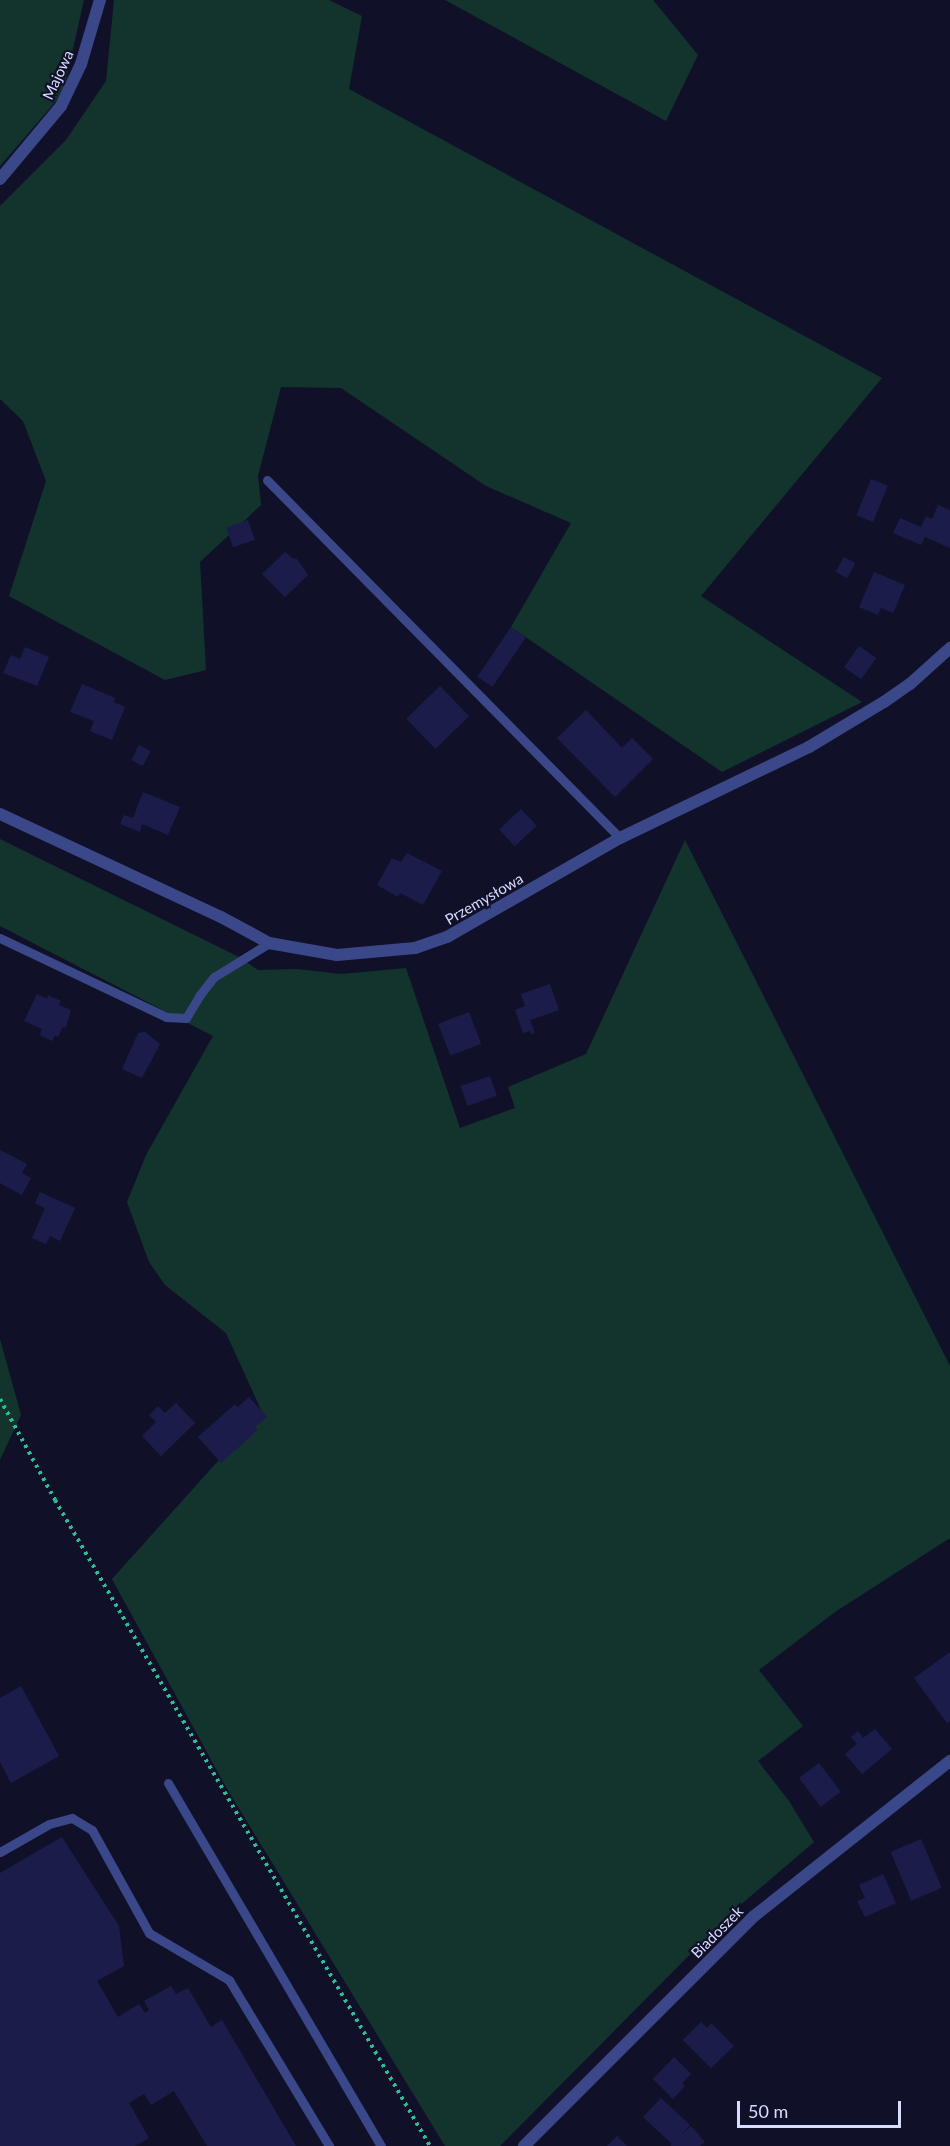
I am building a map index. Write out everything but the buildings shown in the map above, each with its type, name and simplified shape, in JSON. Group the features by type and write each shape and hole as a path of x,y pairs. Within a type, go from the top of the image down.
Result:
{"street":[{"name":"Majowa","path":"0,179 61,106 81,64 100,0"},
{"name":"Przemysłowa","path":"0,814 221,917 269,943 337,955 415,948 458,931 620,838 809,747 910,684 950,648"},
{"name":"Biadoszek","path":"524,2146 753,1917 950,1761"}],"lane":[{"path":"267,480 620,838"},
{"path":"0,938 166,1017 186,1018 198,996 214,977 269,943"},
{"path":"168,1783 381,2146"},
{"path":"0,1852 49,1824 72,1818 92,1830 149,1933 229,1980 329,2146"}],"path":[{"path":"0,1399 61,1510 430,2146"}],"green space":[{"path":"0,0 84,0 63,93 0,166"},
{"path":"114,0 329,0 362,16 349,89 882,378 701,596 862,702 722,772 511,627 571,523 486,486 341,388 281,387 258,476 261,505 200,562 206,670 165,680 9,596 46,481 23,421 0,399 0,206 66,140 106,81"},
{"path":"445,0 653,0 698,55 666,121"},
{"path":"0,839 239,957 258,970 297,969 341,974 406,968 460,1128 515,1108 508,1087 586,1054 685,840 950,1366 950,1538 835,1612 759,1670 803,1726 758,1761 789,1801 814,1842 732,1912 500,2146 445,2146 226,1787 112,1579 262,1412 226,1333 165,1285 149,1262 127,1202 146,1155 213,1036 0,926"},
{"path":"0,1339 21,1415 0,1460"}]}
